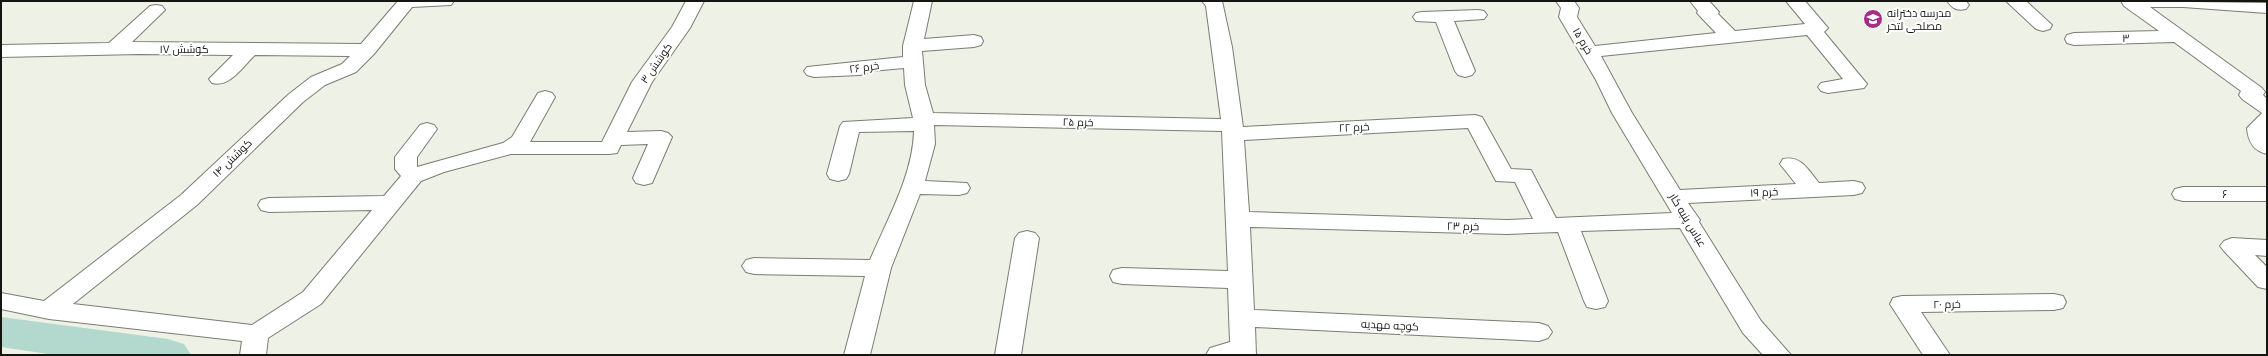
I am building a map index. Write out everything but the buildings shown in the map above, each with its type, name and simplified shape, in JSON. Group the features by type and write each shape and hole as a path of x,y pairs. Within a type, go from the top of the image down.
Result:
{"street":[{"path":"408,1 445,1"},
{"name":"کوشش ۱۴","path":"49,310 189,200 296,98 318,82 349,68 367,50 408,1"},
{"name":"کوشش ۳","path":"611,143 642,82 681,28 695,1"},
{"path":"857,355 879,268 912,187 924,144 924,122 915,85 912,54 923,1"},
{"name":"خرم ۱۵","path":"1565,1 1570,8 1568,17 1606,80"},
{"path":"1699,1 1710,12 1706,13 1731,38"},
{"path":"1589,52 1819,28 1795,1"},
{"path":"2014,1 2043,25"},
{"path":"2130,1 2183,2 2267,8"},
{"path":"2130,1 2255,92 2249,95 2267,109 2261,112 2267,117 2257,128 2258,139 2267,148"},
{"path":"1214,2 1221,33 1232,129 1241,318 1235,353"},
{"path":"1422,17 1443,16 1473,8"},
{"path":"114,49 156,10"},
{"path":"1443,16 1465,71"},
{"path":"1812,29 1857,84 1828,87"},
{"name":"۳","path":"2074,39 2178,36"},
{"name":"خرم ۲۶","path":"814,71 860,69 866,65 974,41"},
{"name":"کوشش ۱۷","path":"1,51 114,49 367,50"},
{"path":"219,79 250,49"},
{"name":"عباس پنبه کار","path":"1606,80 1618,106 1689,220 1752,327 1778,355"},
{"path":"511,148 520,141 545,97"},
{"name":"خرم ۲۲","path":"1232,129 1475,120 1504,176 1523,175 1557,225"},
{"name":"خرم ۲۵","path":"838,174 850,126 924,122 1232,129"},
{"path":"413,176 406,169 406,156 427,129"},
{"path":"1,301 49,310 255,341 312,298 413,176 436,167 511,148 611,143 660,137 644,178"},
{"path":"1791,164 1813,190"},
{"path":"912,187 959,188"},
{"name":"خرم ۱۹","path":"1674,197 1854,188"},
{"name":"۶","path":"2183,194 2267,194"},
{"path":"269,205 390,203"},
{"name":"خرم ۲۳","path":"1237,219 1491,226 1689,220"},
{"path":"1557,225 1596,300"},
{"path":"1008,355 1027,238"},
{"path":"2267,248 2232,246 2267,281"},
{"path":"754,266 879,268"},
{"path":"1122,276 1240,280"},
{"name":"خرم ۲۰","path":"1937,355 1902,304 2054,302"},
{"name":"کوچه مهدیه","path":"1241,318 1539,332"}],"waterway":[{"path":"1,332 168,355"}],"place":[{"name":"مدرسه دخترانه مصلحی لتحر","path":"1873,19"}]}
